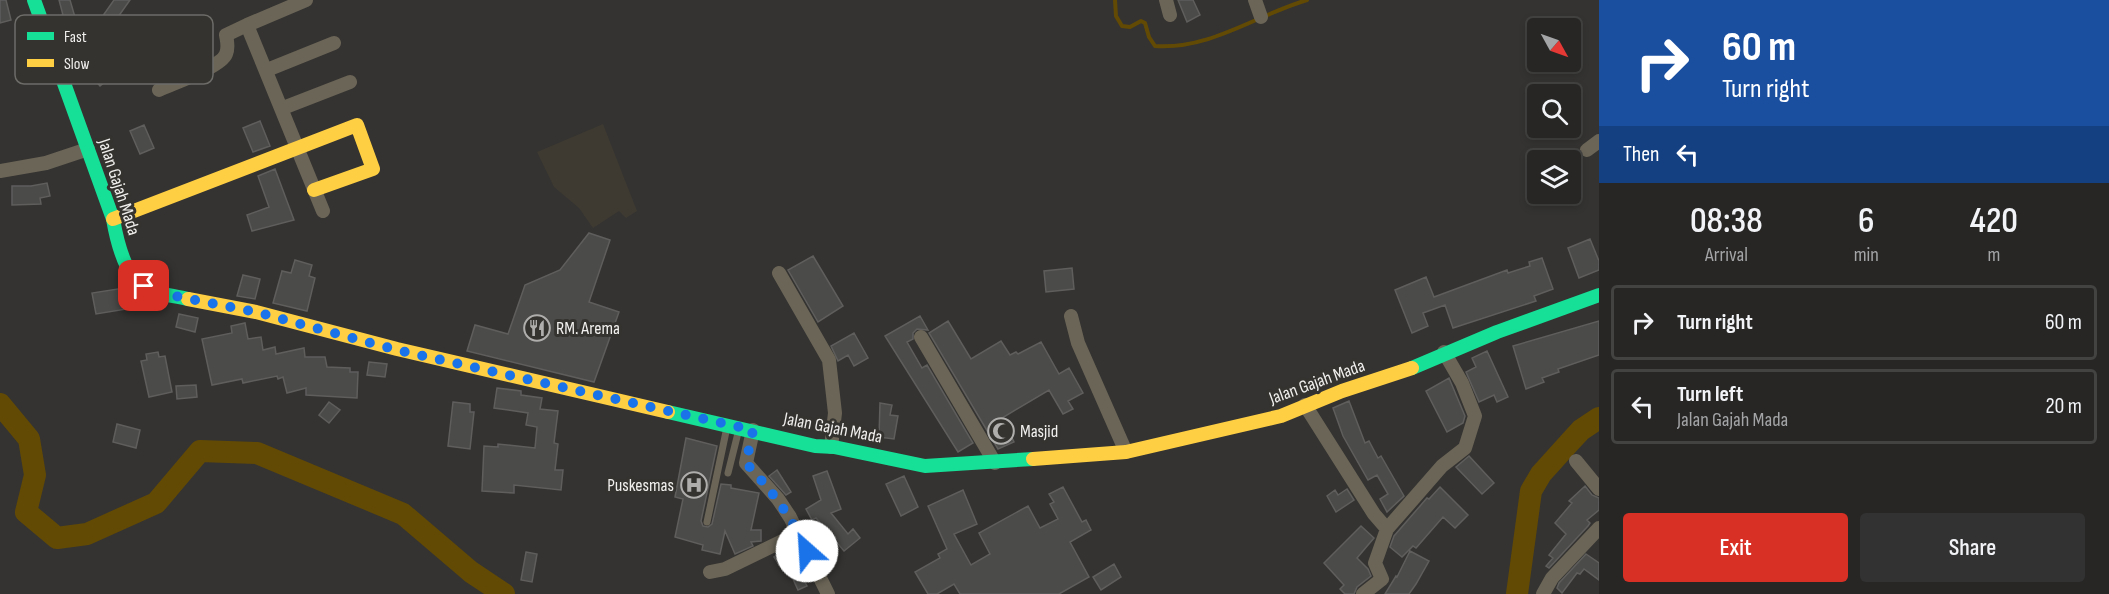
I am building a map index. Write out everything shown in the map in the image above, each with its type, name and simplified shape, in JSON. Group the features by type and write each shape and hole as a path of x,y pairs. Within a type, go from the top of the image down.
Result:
{"main road":[{"name":"Jalan Gajah Mada","path":"34,0 39,15"},
{"name":"Jalan Gajah Mada","path":"64,84 113,219 116,238 133,278 149,291 256,312 397,350 815,446 925,465 995,463 1126,452 1263,420 1404,371 1444,352 1599,295"},
{"path":"113,219 357,125 373,169 314,190"}],"street":[{"path":"213,65 226,56 228,46 226,35 306,0"},
{"path":"1166,0 1170,15"},
{"path":"1255,0 1261,17"},
{"path":"248,25 323,211"},
{"path":"267,70 334,43"},
{"path":"283,108 350,82"},
{"path":"159,90 172,84"},
{"path":"1587,150 1599,141"},
{"path":"0,171 46,163 88,149"},
{"path":"779,273 829,360 836,412 831,447"},
{"path":"1071,316 1078,343 1091,376 1126,452"},
{"path":"921,337 995,463"},
{"path":"1363,594 1382,579 1375,563 1387,528 1442,466 1465,448 1475,416 1462,383 1444,352"},
{"path":"1305,405 1374,514 1387,528"},
{"path":"740,427 746,463 778,499 799,533 828,594"},
{"path":"1576,461 1599,489"},
{"path":"1543,594 1552,578 1599,528"},
{"path":"710,572 725,569 799,533"}],"lane":[{"path":"728,473 740,427"},
{"path":"707,522 740,427"}],"shaded area":[{"path":"603,124 637,211 626,218 619,211 593,228 579,208 554,187 537,152"}],"building":[{"path":"0,0 6,0 11,20 0,23"},
{"path":"59,0 70,0 74,15 63,15"},
{"path":"114,0 130,0 119,15 103,15"},
{"path":"1178,0 1193,0 1200,15 1187,22"},
{"path":"260,121 270,146 253,152 243,128"},
{"path":"144,125 154,148 140,154 130,131"},
{"path":"275,169 294,220 252,231 247,215 269,207 258,176"},
{"path":"47,183 50,196 40,198 41,204 12,205 12,186"},
{"path":"589,233 610,240 589,302 619,312 594,382 467,351 475,325 508,334 525,285 560,270"},
{"path":"1590,239 1599,261 1599,270 1579,278 1568,248"},
{"path":"813,256 843,306 818,322 788,270"},
{"path":"1542,258 1553,289 1534,296 1536,301 1453,328 1445,305 1423,313 1428,326 1412,333 1395,290 1426,277 1434,297 1507,270 1508,273 1530,266 1529,262"},
{"path":"295,260 312,265 309,276 315,278 307,311 273,303 282,271 291,273"},
{"path":"1072,268 1074,289 1046,292 1044,271"},
{"path":"243,275 260,279 255,299 237,296"},
{"path":"124,288 127,309 96,314 92,293"},
{"path":"179,314 198,318 195,332 176,327"},
{"path":"920,316 928,330 917,329 913,333 913,339 907,342 922,368 927,365 973,443 958,452 885,336"},
{"path":"948,321 971,359 1001,341 1010,355 1016,352 1018,354 1041,342 1059,374 1069,368 1083,393 1068,401 1073,409 1063,414 1049,390 1002,418 1014,442 998,449 929,333"},
{"path":"1599,321 1599,355 1558,369 1559,372 1542,378 1544,382 1526,389 1513,346"},
{"path":"245,323 248,339 261,337 263,350 275,347 276,354 304,348 305,357 325,357 327,367 350,368 350,372 358,372 357,398 306,395 306,388 287,393 283,377 278,379 277,376 243,383 242,379 212,385 202,339 232,333 231,326"},
{"path":"854,333 868,358 854,366 848,355 838,361 831,346"},
{"path":"1487,351 1508,397 1497,402 1494,395 1479,402 1466,372 1476,367 1472,358"},
{"path":"158,352 159,357 165,356 172,392 149,397 141,361 147,360 146,354"},
{"path":"369,362 387,364 385,377 367,375"},
{"path":"1449,378 1465,416 1463,423 1447,432 1426,391"},
{"path":"196,385 197,397 177,399 176,386"},
{"path":"497,388 521,391 521,395 542,398 540,409 558,411 554,443 558,444 555,470 563,470 561,490 514,485 514,493 482,491 484,446 498,447 498,444 535,448 537,427 526,425 528,413 494,408"},
{"path":"1349,401 1365,443 1369,441 1378,458 1381,456 1404,496 1387,512 1380,499 1388,494 1377,475 1368,480 1343,436 1333,408"},
{"path":"329,402 340,410 329,423 319,415"},
{"path":"453,402 470,404 470,412 474,412 470,449 448,446"},
{"path":"880,403 892,405 890,415 898,416 894,439 879,437"},
{"path":"117,424 140,430 136,448 113,442"},
{"path":"686,438 717,446 701,521 703,526 708,527 712,524 721,484 731,485 731,488 759,493 751,530 761,530 761,541 751,542 753,546 735,554 725,531 720,554 702,550 703,545 675,537 683,499 675,497"},
{"path":"1469,456 1494,483 1482,494 1456,467"},
{"path":"777,470 791,492 786,495 769,476"},
{"path":"827,471 841,509 831,513 848,534 853,529 860,538 844,551 816,518 812,520 806,509 821,500 813,476"},
{"path":"904,476 918,507 901,516 886,484"},
{"path":"1585,486 1592,495 1599,498 1599,510 1587,520 1590,523 1588,526 1549,568 1546,566 1553,558 1549,555 1566,534 1555,523 1572,503 1569,501"},
{"path":"1063,487 1082,522 1086,520 1091,530 1070,542 1089,577 1059,594 960,594 954,584 937,594 928,594 915,572 940,558 938,554 947,549 928,506 963,490 977,524 954,534 971,565 990,554 979,533 1028,506 1040,528 1058,519 1050,504 1054,502 1049,494"},
{"path":"1440,487 1468,515 1455,528 1443,517 1416,548 1413,546 1402,557 1390,547 1394,536 1427,498 1429,499"},
{"path":"1347,489 1354,500 1336,512 1327,496 1335,490 1338,495"},
{"path":"1361,526 1374,538 1357,558 1368,569 1371,576 1357,587 1354,594 1345,594 1340,589 1344,585 1324,563"},
{"path":"786,549 807,586 798,590 788,568 783,571 774,557"},
{"path":"1410,551 1429,561 1416,584 1409,594 1385,594 1397,577"},
{"path":"526,552 537,554 532,582 521,580"},
{"path":"1586,554 1599,563 1599,580 1584,569 1580,574 1577,573 1562,593 1557,588 1559,583"},
{"path":"1114,564 1121,577 1101,590 1093,577"}],"waterway":[{"path":"1115,0 1116,16 1122,26 1130,27 1141,21 1145,23 1149,37 1155,46 1195,43 1307,0"},
{"path":"0,404 29,439 35,475 26,512 57,538 87,534 156,503 200,451 257,453 403,514 471,572 504,594"},
{"path":"1517,594 1531,491 1541,474 1581,430 1599,418"}],"traffic: fast":[{"path":"34,0 39,15"},
{"path":"64,84 113,219 120,250 129,271 142,287 160,294 188,299"},
{"path":"1412,368 1497,332 1599,295"},
{"path":"668,412 815,446 834,447 925,466 1033,459"}],"traffic: slow":[{"path":"113,219 357,125 373,169 314,190"},
{"path":"188,299 256,312 397,349 668,412"},
{"path":"1033,459 1126,452 1281,416 1342,391 1412,368"}],"place":[{"name":"RM. Arema","path":"537,328"},
{"name":"Masjid","path":"1001,431"},
{"name":"Puskesmas","path":"694,485"}],"route":[{"path":"144,286 149,291 256,312 397,350 753,430 746,463 778,499 807,551"}]}
